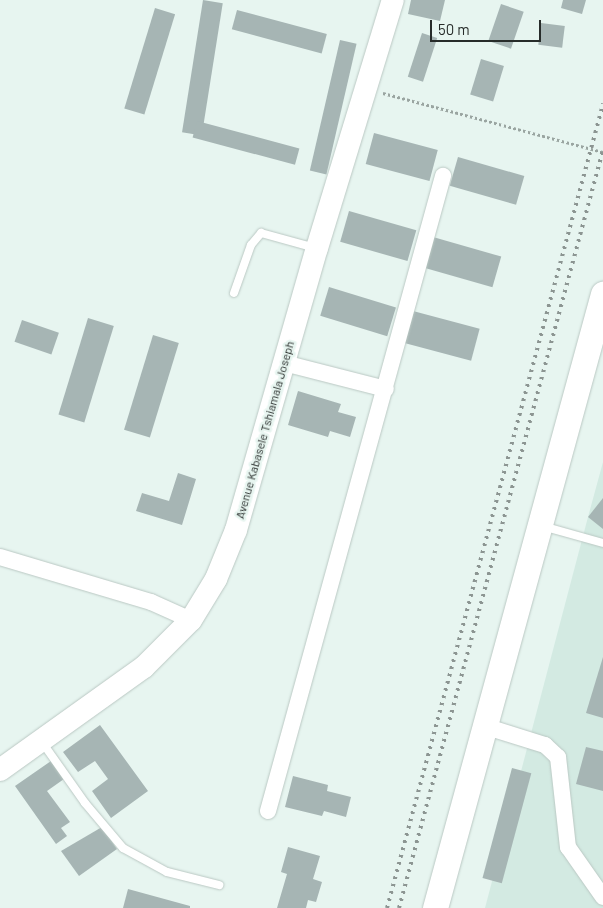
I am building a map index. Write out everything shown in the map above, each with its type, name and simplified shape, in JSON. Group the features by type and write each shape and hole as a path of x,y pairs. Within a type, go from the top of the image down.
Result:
{"main road":[{"name":"Avenue Kabasele Tshiamala Joseph","path":"0,770 144,667 191,620 216,579 236,530 316,248 367,89 392,0"},
{"path":"435,908 538,525 603,294"}],"street":[{"path":"268,811 386,389 443,176"},
{"path":"284,363 386,389"},
{"path":"0,557 150,602 191,620"},
{"path":"484,726 545,745 558,757 568,847 603,897"}],"lane":[{"path":"234,293 251,246 261,234 316,248"},
{"path":"538,525 603,542"},
{"path":"41,740 85,803 123,848 168,872 219,885"}],"path":[{"path":"367,89 603,152"}],"shaded area":[{"path":"603,462 603,908 485,908 588,517"}],"building":[{"path":"203,0 223,3 202,135 182,132"},
{"path":"411,0 445,0 440,21 408,14"},
{"path":"563,0 586,0 582,14 561,8"},
{"path":"501,4 524,12 511,49 488,41"},
{"path":"155,8 175,14 144,115 124,108"},
{"path":"237,10 327,34 322,53 232,29"},
{"path":"541,23 565,26 562,48 538,45"},
{"path":"422,33 437,38 423,82 408,77"},
{"path":"340,40 357,44 326,174 310,171"},
{"path":"481,59 504,66 493,101 470,94"},
{"path":"197,121 299,148 295,165 193,137"},
{"path":"374,133 438,150 429,181 366,164"},
{"path":"458,157 524,176 516,205 450,186"},
{"path":"349,211 416,230 407,261 340,242"},
{"path":"433,237 501,257 492,287 424,268"},
{"path":"329,287 396,307 387,336 320,316"},
{"path":"413,311 480,329 471,361 404,343"},
{"path":"88,318 114,326 84,422 58,415"},
{"path":"22,320 59,333 51,354 15,342"},
{"path":"153,335 179,343 150,438 124,430"},
{"path":"298,391 341,404 338,412 356,417 350,437 330,431 328,437 288,425"},
{"path":"178,473 196,479 182,525 136,511 142,493 169,501"},
{"path":"603,498 603,529 588,517"},
{"path":"603,657 603,718 586,713"},
{"path":"100,725 148,791 111,818 92,791 108,779 95,761 78,772 63,752"},
{"path":"586,747 603,751 603,791 576,784"},
{"path":"51,761 64,779 47,791 70,822 61,828 67,836 56,844 15,786"},
{"path":"512,768 531,773 502,883 482,878"},
{"path":"293,776 328,785 327,791 351,797 346,817 324,811 322,816 285,807"},
{"path":"102,827 117,849 79,876 61,851"},
{"path":"288,847 320,856 313,879 322,882 316,902 308,900 306,908 277,908 287,874 281,872"},
{"path":"128,889 190,906 190,908 123,908"}],"railway":[{"path":"387,908 603,104"},
{"path":"399,908 603,150"}]}
